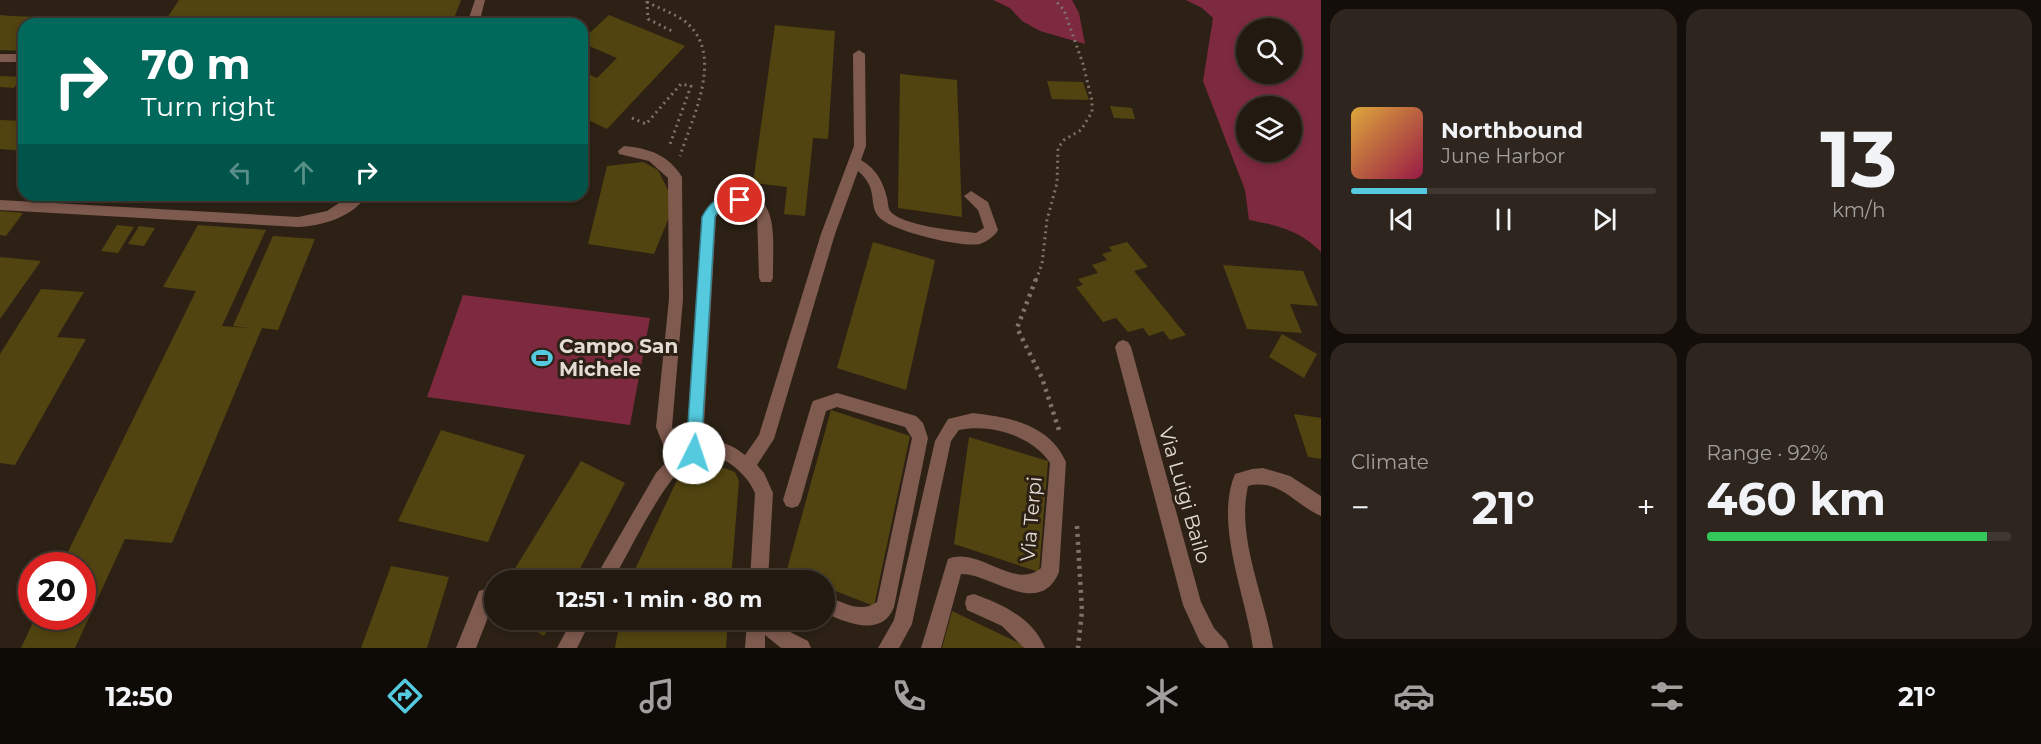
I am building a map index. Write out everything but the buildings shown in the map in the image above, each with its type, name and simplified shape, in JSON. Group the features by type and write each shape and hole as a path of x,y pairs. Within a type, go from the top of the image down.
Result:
{"street":[{"path":"475,18 480,0"},
{"path":"747,465 766,439 828,234 860,146 860,54"},
{"path":"0,58 18,58"},
{"path":"624,152 647,154 671,172 676,299 664,427 686,457"},
{"path":"854,162 869,171 877,185 883,213 896,223 950,236 978,239 992,230 988,213 981,201 971,196"},
{"path":"686,457 709,217 714,206 722,202 740,200 757,203 762,207 766,278"},
{"path":"0,206 298,222 317,221 336,214 352,201"},
{"name":"Via Luigi Bailo","path":"1123,347 1192,605 1202,627 1219,648"},
{"path":"792,500 819,406 837,400 910,421 917,428 920,438 885,607 875,617 862,619 835,608"},
{"name":"Via Terpi","path":"888,648 903,624 943,441 948,431 956,423 969,420 1033,435 1053,451 1058,462 1050,572 1045,578 1028,585 1002,579 964,563 954,566 932,648"},
{"path":"609,570 662,479 686,457 711,449 727,452 747,465 758,479 764,493 760,570"},
{"name":"Via Luigi Bailo","path":"1263,648 1238,526 1237,491 1241,480 1263,475 1288,485 1321,507"},
{"path":"906,510 926,518"},
{"path":"466,648 484,603"},
{"path":"974,603 1016,624 1029,636 1035,648"},
{"path":"567,648 577,630"},
{"path":"754,648 755,630"},
{"path":"772,630 784,640 801,648"}],"path":[{"path":"1055,0 1064,10 1083,64 1092,101 1092,112 1081,130 1064,140 1058,148 1057,183 1047,220 1042,264 1017,328 1043,378 1054,406 1061,440"},
{"path":"647,1 648,19 672,31"},
{"path":"647,1 689,24 699,39 706,64 702,85 671,172"},
{"path":"632,118 646,124 681,84 691,86 669,143 671,172"},
{"path":"1076,519 1082,611 1078,648"}],"shaded area":[{"path":"993,0 1072,0 1079,13 1085,44 1040,31 1022,21 1010,8"},
{"path":"1186,0 1321,0 1321,252 1305,239 1288,230 1249,220 1245,190 1203,81 1213,18 1202,8"},
{"name":"Campo San Michele","path":"463,295 650,318 630,425 427,397"}],"place":[{"name":"Campo San Michele","path":"542,358"}],"route":[{"path":"694,453 710,211 722,202 740,200"}]}
